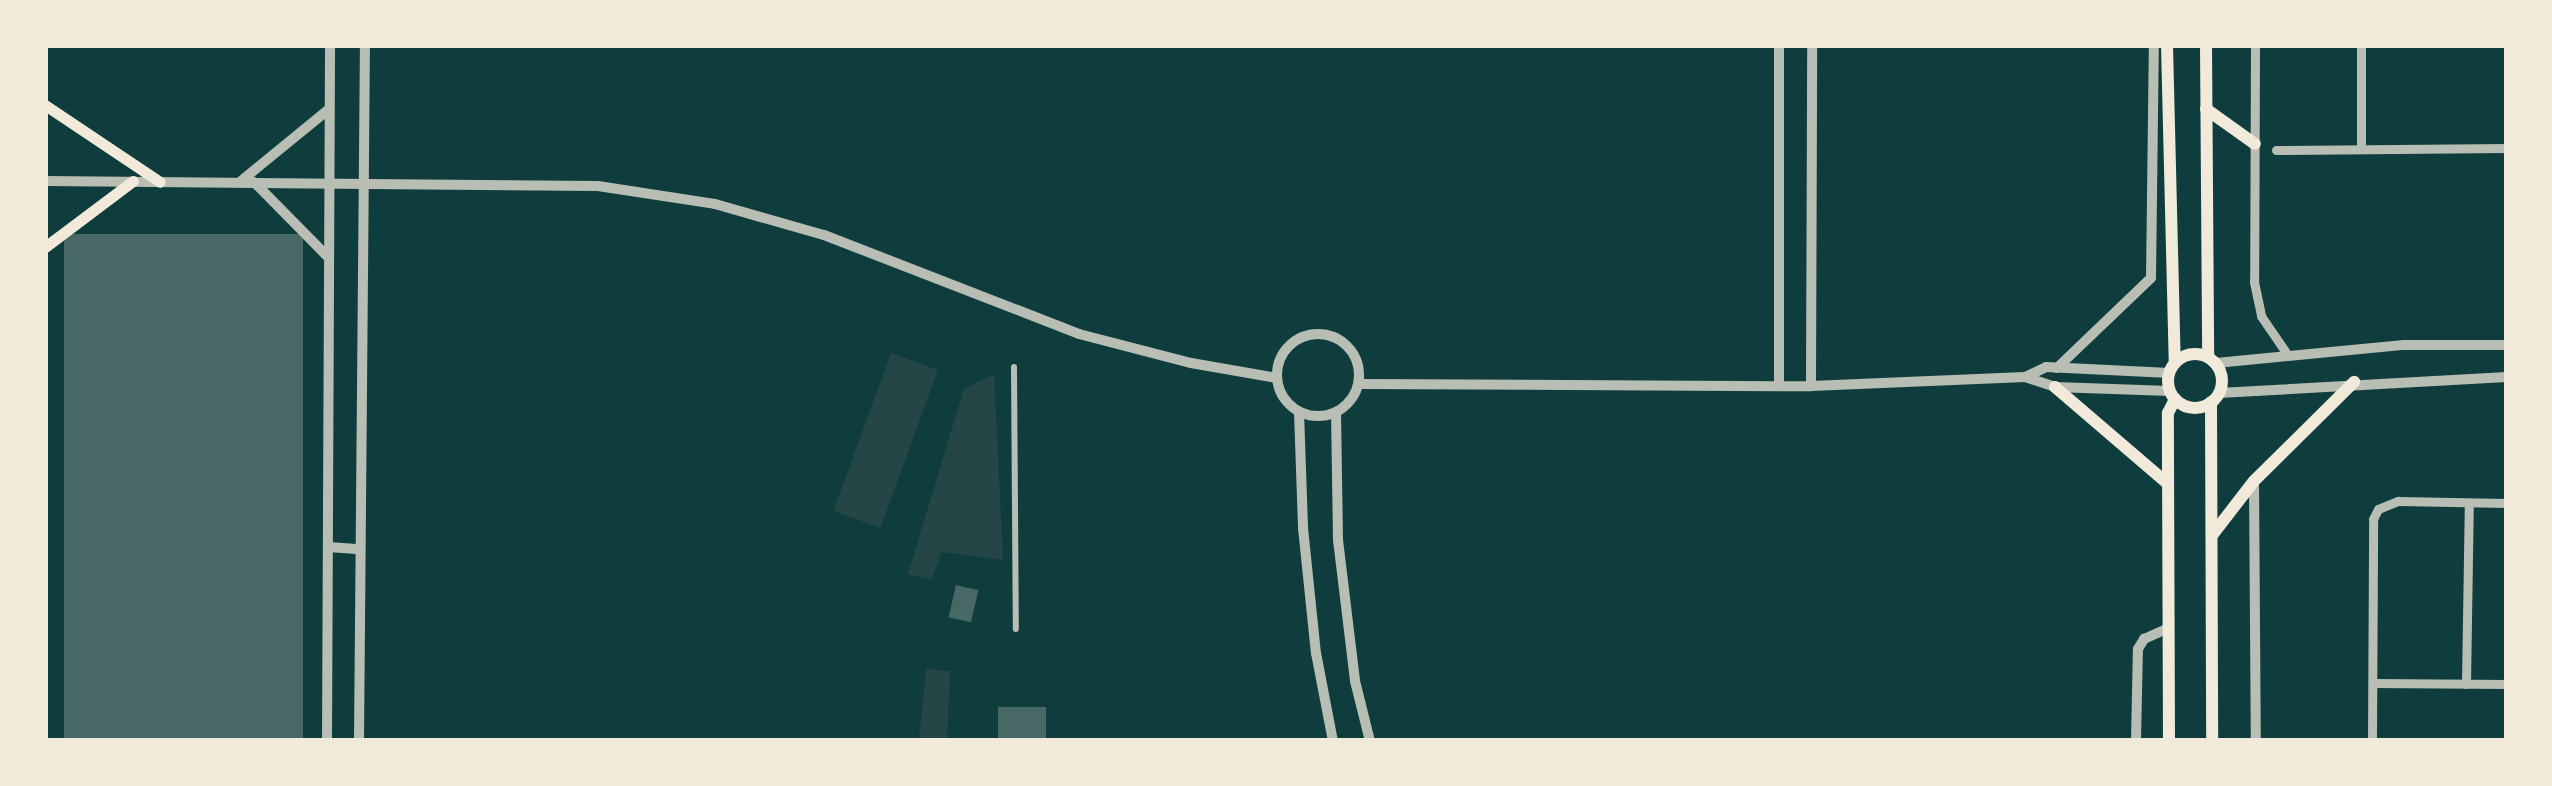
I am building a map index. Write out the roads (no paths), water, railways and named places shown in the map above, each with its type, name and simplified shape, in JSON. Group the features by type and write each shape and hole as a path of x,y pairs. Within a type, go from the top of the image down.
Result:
{"main road":[{"path":"2167,45 2160,122 2173,395 2168,413 2169,741"},
{"path":"2206,45 2212,360 2221,376 2215,397 2212,741"},
{"path":"45,105 160,182"},
{"path":"2206,109 2255,144"},
{"path":"45,247 134,182"},
{"path":"2172,368 2194,354 2212,360"},
{"path":"2212,536 2254,481 2354,382"},
{"path":"2054,388 2168,484"},
{"path":"2173,395 2192,407 2215,397"}],"street":[{"path":"327,741 330,45"},
{"path":"358,741 365,45"},
{"path":"1779,45 1779,386"},
{"path":"1811,386 1812,45"},
{"path":"2057,368 2150,278 2160,122 2154,45"},
{"path":"2255,45 2256,301 2286,354"},
{"path":"2361,45 2361,148"},
{"path":"240,182 329,109"},
{"path":"2276,150 2507,148"},
{"path":"45,181 598,186 714,204 824,235 1079,334 1190,364 1277,378"},
{"path":"254,182 328,257"},
{"path":"1314,334 1339,339 1349,348 1356,358 1359,384 1353,398 1336,412 1316,417 1299,412 1281,395 1277,378 1282,354 1301,337 1314,334"},
{"path":"2212,360 2404,345 2507,345"},
{"path":"1014,367 1016,629"},
{"path":"1359,384 1811,386 2025,377 2046,367 2172,368"},
{"path":"2025,377 2054,388 2173,395"},
{"path":"2215,397 2354,382 2507,377"},
{"path":"1299,412 1303,528 1316,653 1333,741"},
{"path":"1336,412 1338,540 1355,681 1370,741"},
{"path":"2254,481 2256,741"},
{"path":"2372,741 2374,519 2378,510 2398,501 2507,503"},
{"path":"2466,684 2469,502"},
{"path":"328,548 360,549"},
{"path":"2136,741 2138,648 2144,640 2169,628"},
{"path":"2373,683 2507,684"}]}
